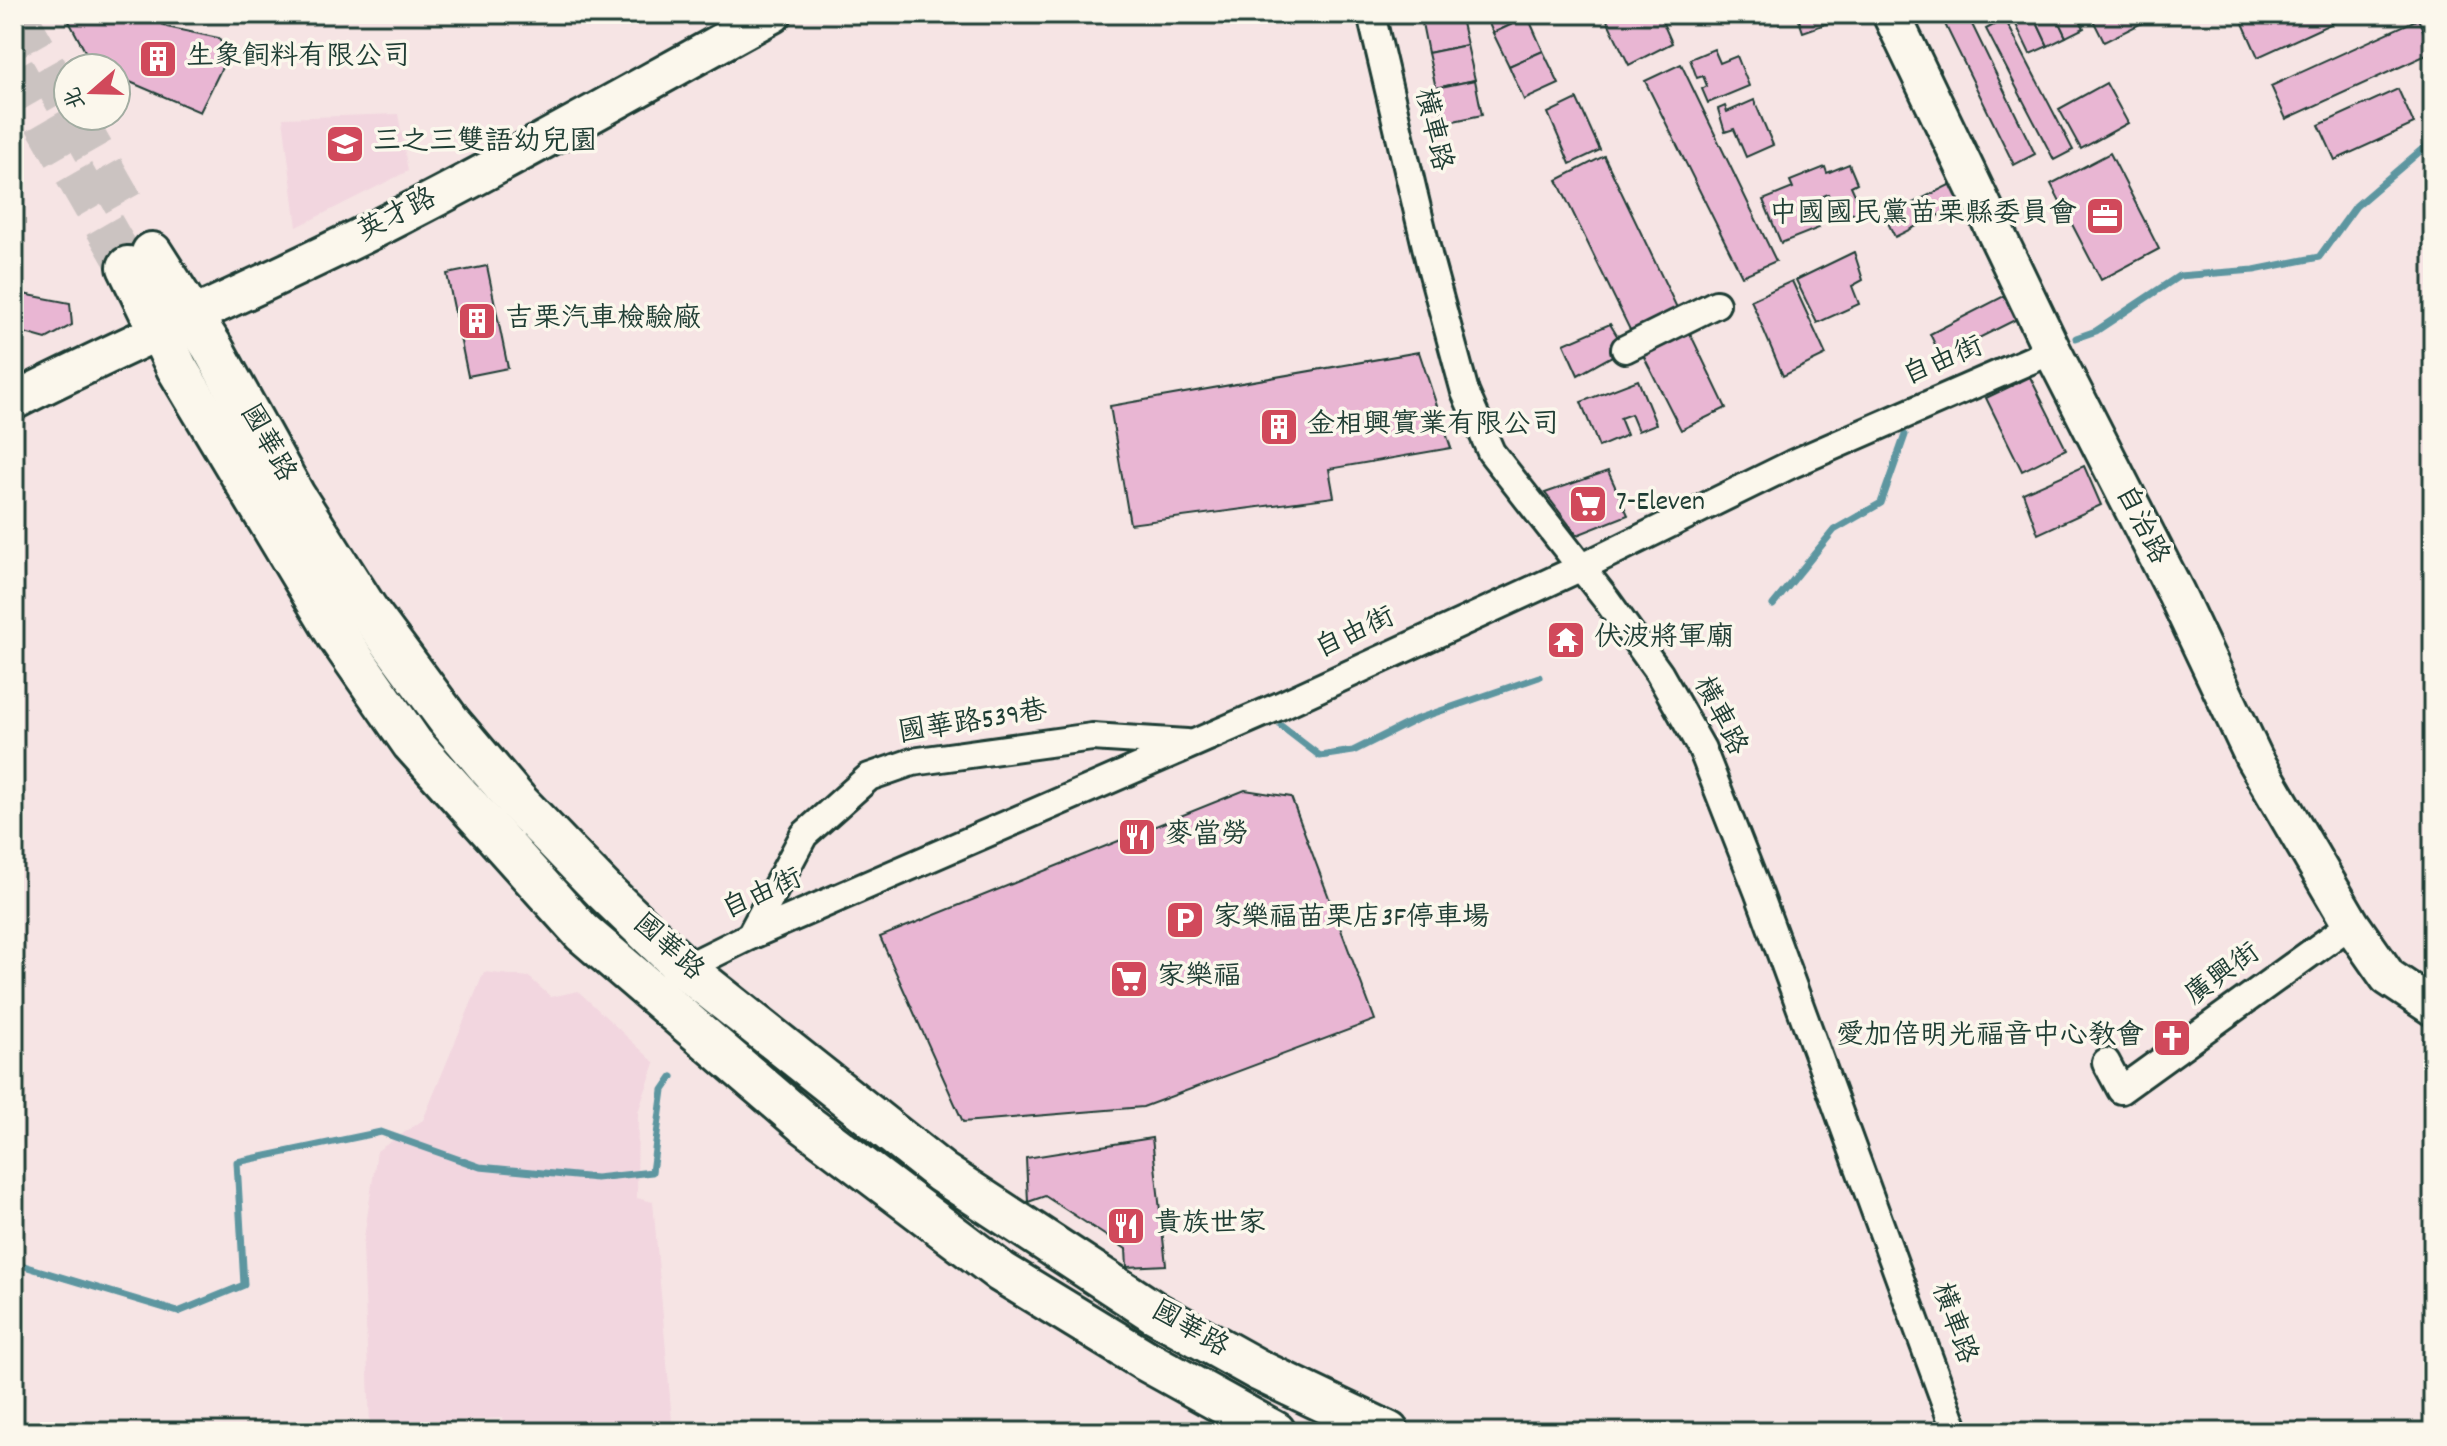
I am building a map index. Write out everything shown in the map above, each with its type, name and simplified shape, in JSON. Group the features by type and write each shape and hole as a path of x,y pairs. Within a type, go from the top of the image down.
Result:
{"main road":[{"name":"國華路","path":"140,260 175,322 273,532 337,635 412,743 582,932 804,1123 1001,1272 1145,1360 1275,1432"},
{"name":"國華路","path":"175,322 368,611 450,722 517,801 684,968 942,1173 1033,1234 1154,1312 1260,1371 1388,1432"}],"street":[{"name":"英才路","path":"14,401 402,216 773,14"},
{"name":"橫車路","path":"1371,14 1425,243 1465,392 1491,452 1582,567 1659,673 1702,749 1770,923 1956,1432"},
{"name":"自治路","path":"1891,14 2051,353 2176,593 2254,758 2351,924 2388,977 2433,1007"},
{"path":"1625,349 1716,304"},
{"name":"自由街","path":"648,989 750,936 1194,743 1582,567 1792,464 2051,353"},
{"name":"國華路539巷","path":"750,936 804,835 869,777 912,762 1092,737 1194,743"},
{"name":"廣興街","path":"2106,1062 2121,1090 2351,924"}],"shaded area":[{"name":"三之三雙語幼兒園","path":"398,114 408,171 297,227 283,118"},
{"path":"484,972 529,977 551,997 578,991 655,1063 638,1112 637,1198 653,1202 673,1432 503,1432 503,1418 370,1426 363,1245 377,1151 423,1120"}],"building":[{"name":"生象飼料有限公司","path":"65,14 146,14 167,27 218,38 229,53 200,112 132,83 132,52 85,52"},
{"path":"1460,14 1467,45 1428,53 1421,18"},
{"path":"1485,14 1527,14 1528,17 1493,33"},
{"path":"1604,14 1659,14 1672,43 1629,65"},
{"path":"1797,14 1854,14 1803,32"},
{"path":"1940,14 1967,14 2035,154 2014,165"},
{"path":"2011,14 2033,14 2048,46 2030,54"},
{"path":"2033,14 2055,14 2066,37 2048,46"},
{"path":"2055,14 2077,14 2084,28 2066,37"},
{"path":"2090,14 2143,14 2146,21 2104,42"},
{"path":"2257,14 2352,14 2258,57 2242,21"},
{"path":"1528,17 1543,51 1509,66 1493,33"},
{"path":"2005,19 2073,150 2054,160 1986,29"},
{"path":"2418,19 2433,52 2286,119 2271,86"},
{"path":"1467,45 1475,80 1436,88 1428,53"},
{"path":"1714,49 1720,63 1737,56 1749,86 1708,103 1702,89 1707,86 1703,76 1697,78 1690,59"},
{"path":"1543,51 1559,84 1524,100 1509,66"},
{"path":"1681,64 1776,261 1742,276 1645,81"},
{"path":"1475,80 1482,115 1444,123 1436,88"},
{"path":"2106,83 2128,123 2081,149 2059,109"},
{"path":"2398,89 2414,124 2335,160 2319,125"},
{"path":"1577,99 1600,150 1570,164 1548,113"},
{"path":"1754,100 1773,145 1746,157 1734,129 1725,132 1718,109 1725,106 1727,112"},
{"name":"中國國民黨苗栗縣委員會","path":"2110,153 2159,249 2101,280 2051,184"},
{"path":"1604,156 1679,312 1632,334 1557,180"},
{"path":"1849,164 1857,183 1851,186 1862,210 1839,219 1828,194 1809,202 1819,228 1781,243 1763,200 1793,188 1790,181 1825,167 1827,173"},
{"path":"1955,182 1965,202 1895,237 1885,217"},
{"path":"1854,252 1863,280 1852,286 1859,304 1817,323 1796,280"},
{"name":"吉栗汽車檢驗廠","path":"487,266 508,368 468,376 447,274"},
{"path":"1792,281 1826,355 1783,376 1751,300"},
{"path":"18,293 70,303 72,325 46,339 14,330"},
{"path":"2006,295 2017,319 1941,357 1930,334"},
{"path":"1610,324 1625,349 1578,375 1564,344"},
{"path":"1688,329 1726,408 1681,430 1642,353"},
{"name":"金相興實業有限公司","path":"1419,352 1451,448 1329,469 1334,497 1130,524 1110,406"},
{"path":"2030,377 2066,449 2022,471 1986,398"},
{"path":"1638,380 1656,424 1638,431 1631,414 1620,418 1627,435 1599,447 1581,402"},
{"path":"2084,466 2101,505 2038,534 2023,493"},
{"name":"7-Eleven","path":"1608,471 1628,515 1577,535 1545,493"},
{"path":"14,744 19,745 18,807 14,807"},
{"name":"家樂福","path":"1245,790 1291,797 1375,1020 1143,1107 963,1122 880,937"},
{"name":"貴族世家","path":"1152,1138 1166,1265 1127,1267 1126,1249 1045,1196 1028,1202 1026,1158"}],"waterway":[{"path":"2076,338 2096,331 2179,276 2254,270 2319,257 2356,206 2433,140"},
{"path":"1773,605 1834,530 1881,503 1905,435"},
{"path":"1281,726 1320,756 1353,751 1417,719 1539,677"},
{"path":"14,1263 178,1312 244,1285 237,1162 381,1132 480,1167 596,1178 652,1172 663,1090 672,1077"}],"tunnel":[{"path":"16,14 52,78"},
{"path":"14,69 128,267"},
{"path":"83,132 128,211"}],"place":[{"name":"生象飼料有限公司","path":"158,59"},
{"name":"三之三雙語幼兒園","path":"345,144"},
{"name":"中國國民黨苗栗縣委員會","path":"2105,216"},
{"name":"吉栗汽車檢驗廠","path":"477,321"},
{"name":"金相興實業有限公司","path":"1279,427"},
{"name":"7-Eleven","path":"1588,504"},
{"name":"伏波將軍廟","path":"1566,640"},
{"name":"麥當勞","path":"1137,837"},
{"name":"家樂福苗栗店3F停車場","path":"1185,920"},
{"name":"家樂福","path":"1129,979"},
{"name":"愛加倍明光福音中心教會","path":"2172,1038"},
{"name":"貴族世家","path":"1126,1226"}]}
